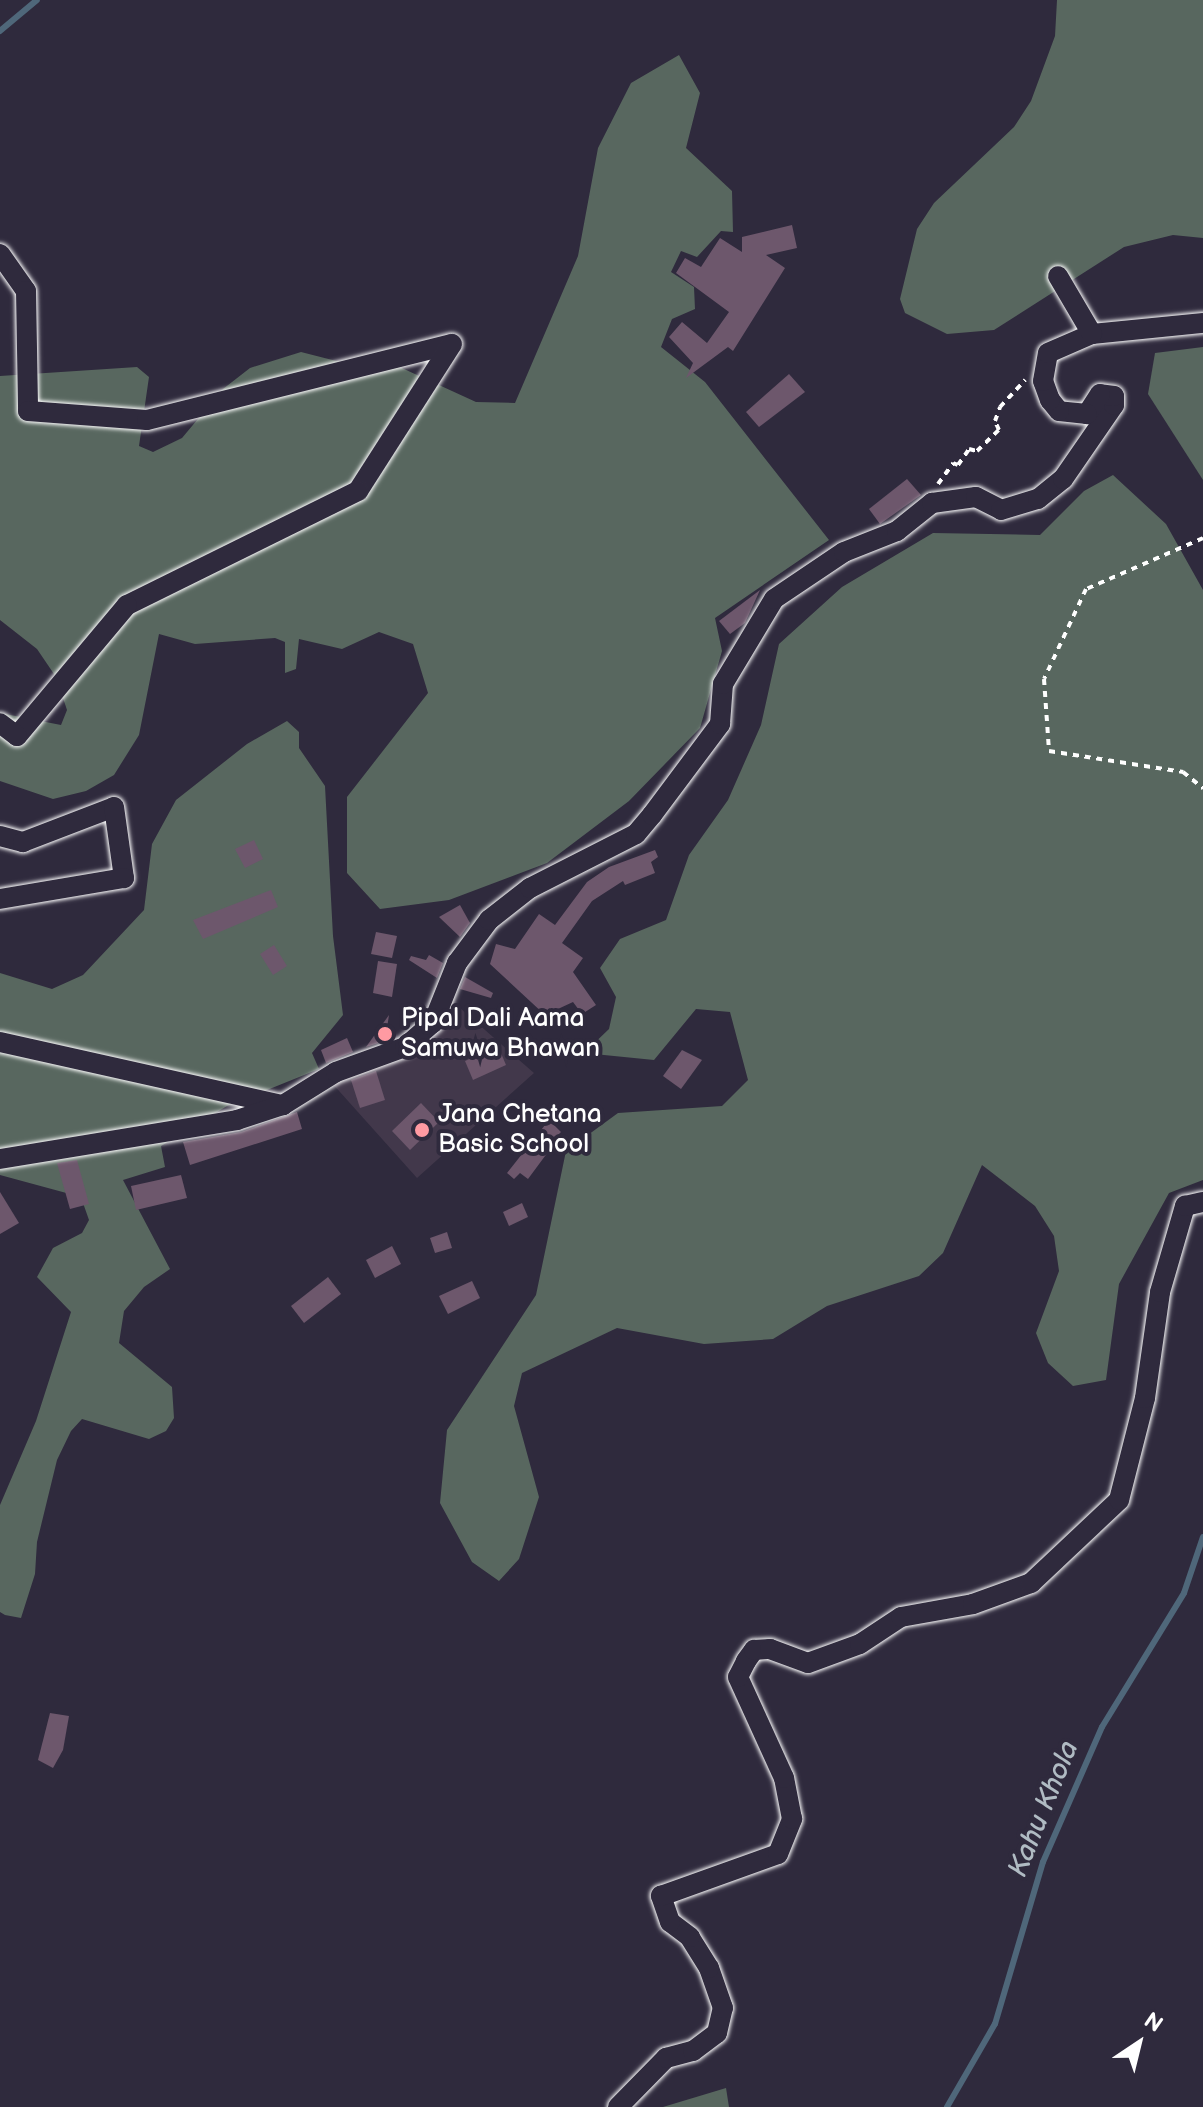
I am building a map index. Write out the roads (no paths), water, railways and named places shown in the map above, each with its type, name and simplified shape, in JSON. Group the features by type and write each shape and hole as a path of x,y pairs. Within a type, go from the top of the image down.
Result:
{"street":[{"path":"0,254 26,291 28,411 147,420 452,344 358,491 127,605 17,736 0,723"},
{"path":"1058,276 1092,334"},
{"path":"0,1159 237,1120 283,1105 336,1072 405,1047 433,1023 457,963 489,920 530,888 636,834 720,724 723,684 774,599 844,552 897,531 934,502 976,497 1001,510 1038,499 1063,479 1114,405 1114,396 1100,394 1087,414 1059,411 1043,381 1046,364 1056,348 1092,334 1203,323"},
{"path":"0,836 23,842 114,807 124,878 0,899"},
{"path":"0,1042 283,1105"},
{"path":"618,2107 666,2058 693,2051 717,2033 723,2008 709,1968 690,1937 670,1922 661,1896 778,1854 792,1819 784,1778 738,1677 746,1661 754,1650 770,1649 808,1663 860,1644 901,1617 973,1604 1031,1583 1119,1500 1145,1398 1160,1292 1194,1204"}],"waterway":[{"path":"0,31 37,0"},
{"name":"Kahu Khola","path":"947,2107 995,2024 1043,1862 1102,1727 1184,1593 1203,1537"}],"place":[{"name":"Pipal Dali Aama Samuwa Bhawan","path":"385,1034"},
{"name":"Jana Chetana Basic School","path":"422,1130"}]}
